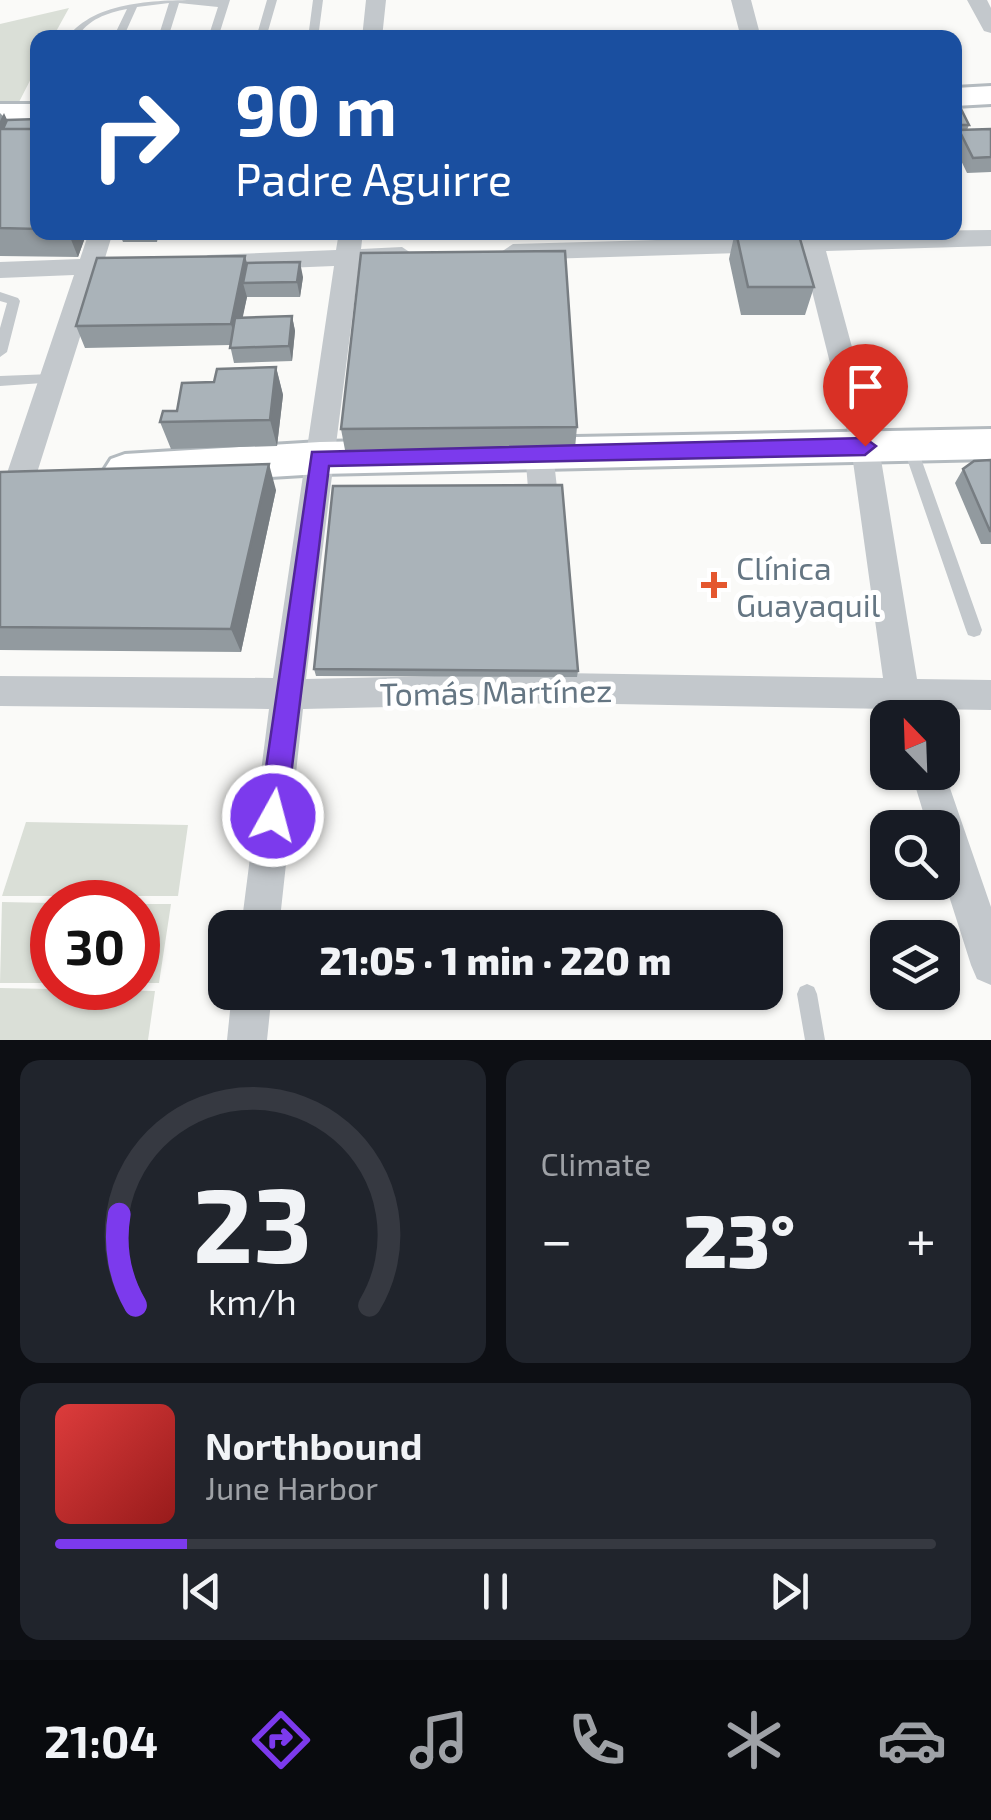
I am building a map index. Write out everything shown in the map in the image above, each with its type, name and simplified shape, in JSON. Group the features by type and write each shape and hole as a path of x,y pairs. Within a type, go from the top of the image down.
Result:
{"main road":[{"path":"962,97 991,95"},
{"path":"0,113 30,113"},
{"path":"40,475 320,458 991,444"}],"street":[{"path":"373,30 376,0"},
{"path":"741,0 749,30"},
{"path":"976,0 991,27"},
{"path":"0,124 30,124"},
{"path":"962,238 991,238"},
{"path":"40,475 52,378 98,240"},
{"path":"487,253 687,240"},
{"path":"811,240 865,446 905,700"},
{"path":"262,910 350,245"},
{"path":"188,264 350,245 428,254"},
{"path":"0,270 148,265"},
{"path":"539,452 548,550"},
{"path":"556,648 560,688"},
{"name":"Tomás Martínez","path":"0,691 288,693 560,688 870,702"},
{"name":"Tomás Martínez","path":"944,700 991,695"},
{"path":"934,790 990,962"},
{"path":"246,1040 250,1010"}],"lane":[{"path":"166,30 175,0"},
{"path":"76,30 82,20 175,0 224,2 216,30"},
{"path":"264,30 272,0"},
{"path":"313,30 318,0"},
{"path":"122,30 134,6"},
{"path":"0,296 14,301 0,352"},
{"path":"0,381 52,378"},
{"path":"910,447 974,630"},
{"path":"807,994 815,1040"}],"shaded area":[{"path":"69,8 57,30 30,30 30,81 19,102 0,102 0,24"},
{"path":"26,822 188,825 178,896 160,896 160,880 30,880 30,896 2,896"},
{"path":"2,902 30,903 30,983 0,983"},
{"path":"160,904 171,904 160,976"},
{"path":"0,988 30,989 30,1010 152,1010 148,1040 0,1040"}],"building":[{"path":"30,119 30,129 3,129 7,120"},
{"path":"0,129 30,129 30,229 0,228"},
{"path":"991,129 991,157 973,158 962,130"},
{"path":"738,240 800,240 814,287 748,287"},
{"path":"565,251 577,427 341,429 361,253"},
{"path":"245,256 231,324 76,326 97,258"},
{"path":"300,262 297,282 243,283 247,263"},
{"path":"292,316 289,346 230,348 235,318"},
{"path":"276,367 270,420 160,422 163,411 177,411 182,383 214,382 217,369"},
{"path":"991,460 990,531 963,469 974,461"},
{"path":"269,464 231,629 0,627 0,472"},
{"path":"562,485 578,671 314,669 333,486"}],"place":[{"name":"Clínica Guayaquil","path":"714,585"}],"route":[{"path":"273,816 320,458 828,450 865,446"}]}
